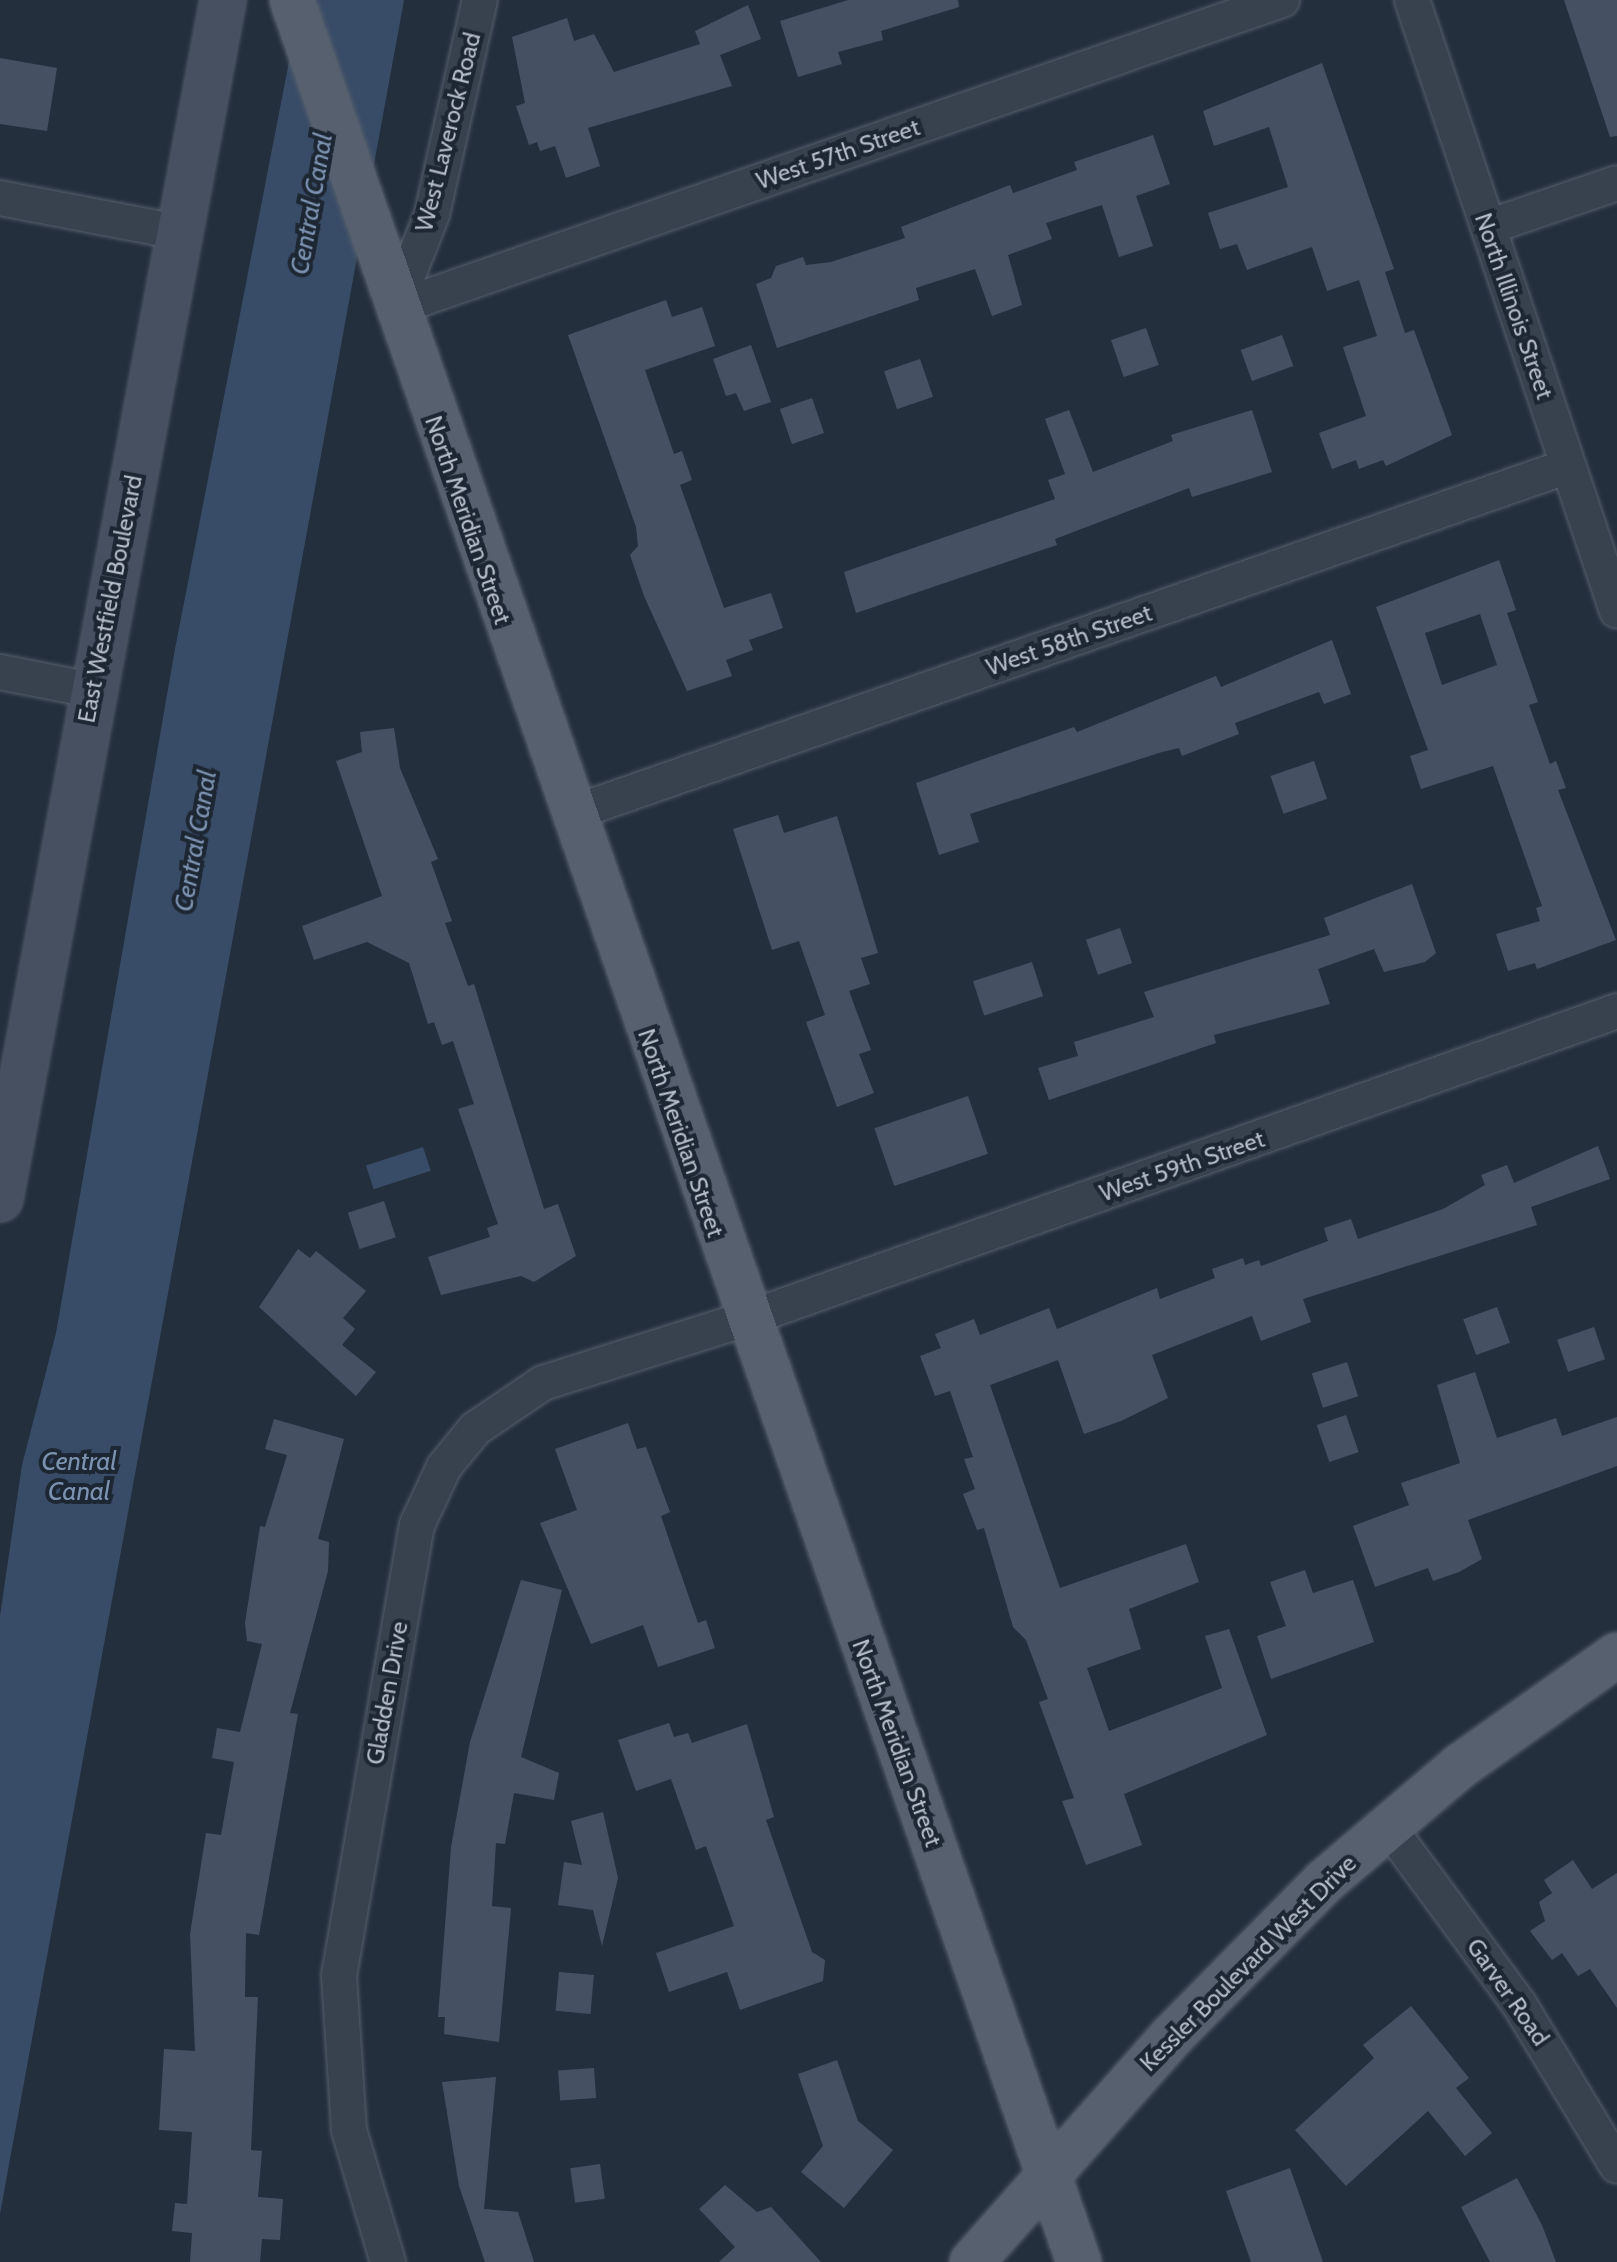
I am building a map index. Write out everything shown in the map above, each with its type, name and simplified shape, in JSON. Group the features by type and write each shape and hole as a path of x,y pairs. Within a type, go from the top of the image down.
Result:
{"main road":[{"name":"East Westfield Boulevard","path":"0,1199 92,690 223,0"},
{"name":"North Meridian Street","path":"292,0 570,814 1079,2262"},
{"name":"Kessler Boulevard West Drive","path":"972,2262 1255,1949 1387,1825 1617,1655"}],"street":[{"name":"West Laverock Road","path":"395,308 432,214 480,0"},
{"name":"West 57th Street","path":"395,308 1282,0"},
{"name":"North Illinois Street","path":"1412,0 1617,611"},
{"path":"1488,227 1617,183"},
{"path":"0,198 178,232"},
{"name":"West 58th Street","path":"570,814 1568,466"},
{"path":"0,672 92,690"},
{"name":"West 59th Street","path":"746,1319 1617,1011"},
{"name":"Gladden Drive","path":"388,2262 349,2130 339,1976 428,1494 475,1429 521,1394 746,1319"},
{"name":"Garver Road","path":"1387,1825 1519,2004 1617,2166"}],"water":[{"name":"Central Canal","path":"301,0 404,0 0,2214 0,1616 22,1465 56,1333 175,649"},
{"path":"423,1147 431,1171 374,1189 366,1166"}],"building":[{"path":"848,0 958,0 959,7 881,31 883,40 838,52 842,64 798,77 780,21"},
{"path":"1564,0 1617,0 1617,136 1610,137"},
{"path":"748,5 761,39 720,55 732,86 588,128 600,166 566,178 555,146 540,151 537,142 529,145 516,106 525,103 512,37 567,18 574,41 594,34 614,72 700,44 695,31"},
{"path":"0,58 57,68 47,131 0,124"},
{"path":"1322,63 1394,269 1385,272 1405,333 1414,330 1452,435 1386,466 1383,460 1359,469 1356,460 1332,469 1319,433 1366,416 1343,347 1377,336 1359,280 1327,291 1312,247 1247,270 1237,244 1220,249 1208,213 1288,187 1269,127 1214,146 1203,111"},
{"path":"1153,135 1170,184 1136,196 1153,246 1119,257 1102,205 1046,223 1052,239 1008,255 1022,305 992,316 975,269 916,288 919,300 777,348 756,284 771,278 776,266 803,257 806,265 831,262 905,238 901,227 1010,185 1013,193 1077,170 1074,162"},
{"path":"666,300 672,317 702,307 715,346 645,370 674,454 682,451 692,480 680,485 724,608 771,593 783,628 749,640 753,650 726,660 732,676 687,691 644,596 630,555 638,546 636,527 568,335"},
{"path":"1146,328 1159,365 1124,377 1111,340"},
{"path":"1282,335 1293,366 1252,381 1241,350"},
{"path":"751,345 771,402 744,411 736,393 726,396 713,359"},
{"path":"920,359 933,397 897,409 884,371"},
{"path":"812,398 824,433 792,444 780,409"},
{"path":"1069,410 1093,472 1173,441 1171,435 1252,410 1272,472 1192,497 1189,488 1055,539 1057,545 856,613 844,572 1055,499 1048,480 1065,474 1045,419"},
{"path":"1499,560 1516,610 1507,613 1538,702 1529,705 1550,764 1556,761 1566,788 1558,790 1616,940 1537,969 1535,963 1508,971 1496,934 1540,921 1536,908 1542,906 1493,766 1421,789 1410,756 1428,750 1376,607","holes":["1480,614 1497,665 1442,685 1425,633"]},
{"path":"1332,640 1351,694 1324,704 1319,692 1235,723 1239,734 1182,756 1179,748 1162,752 970,814 979,842 939,855 916,783 1074,727 1077,732 1216,676 1221,687"},
{"path":"394,728 400,768 438,859 431,862 452,921 445,923 468,986 474,984 544,1209 558,1204 576,1256 534,1282 521,1276 441,1295 428,1257 490,1237 487,1228 498,1224 458,1109 474,1104 453,1041 442,1045 434,1022 428,1024 409,963 367,942 314,960 302,926 382,896 336,761 362,752 360,732"},
{"path":"1314,761 1327,799 1284,814 1271,776"},
{"path":"778,815 784,833 837,816 878,953 861,958 870,984 849,991 871,1050 859,1054 874,1093 837,1107 806,1022 825,1015 799,941 772,950 733,829"},
{"path":"1412,884 1436,953 1425,962 1384,972 1374,949 1318,969 1330,1004 1214,1035 1216,1043 1049,1100 1038,1068 1078,1056 1074,1042 1154,1017 1144,992 1330,935 1324,918"},
{"path":"1120,928 1132,963 1098,975 1086,940"},
{"path":"1032,962 1043,996 984,1015 973,981"},
{"path":"968,1096 988,1154 894,1186 874,1128"},
{"path":"1598,1146 1610,1179 1531,1207 1537,1225 1303,1299 1311,1322 1261,1341 1252,1316 1152,1355 1168,1398 1121,1421 1084,1434 1058,1360 990,1385 1060,1588 1186,1544 1199,1582 1129,1609 1141,1649 1087,1668 1109,1731 1222,1688 1205,1636 1229,1629 1267,1735 1124,1794 1142,1845 1086,1865 1062,1801 1074,1798 1039,1702 1048,1699 1026,1640 1013,1627 984,1528 977,1530 963,1494 975,1489 964,1459 973,1457 950,1391 935,1396 920,1356 941,1348 935,1334 974,1319 980,1335 1049,1308 1057,1329 1157,1288 1160,1299 1215,1278 1212,1269 1243,1258 1245,1265 1259,1260 1261,1266 1328,1241 1324,1228 1351,1219 1358,1239 1443,1209 1485,1185 1481,1175 1507,1165 1514,1183"},
{"path":"384,1201 396,1237 360,1249 348,1213"},
{"path":"298,1249 310,1258 316,1251 366,1291 343,1318 355,1329 342,1345 376,1372 356,1396 259,1307"},
{"path":"1497,1307 1510,1343 1476,1355 1463,1319"},
{"path":"1594,1327 1605,1359 1568,1372 1557,1340"},
{"path":"1347,1362 1358,1396 1323,1408 1312,1373"},
{"path":"1475,1372 1497,1438 1556,1418 1562,1436 1617,1417 1617,1466 1468,1520 1482,1559 1459,1572 1433,1581 1428,1568 1375,1587 1353,1526 1409,1505 1401,1483 1460,1463 1437,1385"},
{"path":"1346,1415 1359,1452 1329,1462 1317,1425"},
{"path":"274,1419 344,1439 318,1539 329,1542 328,1571 290,1713 298,1714 259,1935 246,1933 245,1997 258,1997 251,2150 262,2151 258,2197 283,2199 280,2240 262,2239 260,2262 190,2262 192,2233 172,2231 175,2203 187,2204 192,2132 159,2130 164,2049 195,2051 190,1934 206,1833 221,1835 234,1762 212,1758 217,1728 240,1732 262,1644 247,1641 245,1623 260,1526 265,1527 287,1455 265,1449"},
{"path":"628,1423 637,1449 646,1447 670,1512 661,1516 675,1557 698,1623 706,1620 715,1648 658,1667 643,1625 591,1644 540,1523 577,1510 555,1449"},
{"path":"1305,1570 1313,1593 1353,1580 1374,1642 1271,1679 1257,1636 1286,1626 1270,1582"},
{"path":"521,1580 562,1590 521,1757 559,1773 554,1800 514,1793 505,1844 496,1843 492,1906 511,1908 499,2042 444,2034 445,2017 438,2017 451,1847 470,1742"},
{"path":"669,1723 674,1737 688,1733 692,1743 747,1724 774,1817 766,1820 812,1952 825,1960 823,1981 740,2010 727,1972 669,1992 656,1953 734,1926 706,1846 696,1850 671,1779 636,1791 618,1740"},
{"path":"603,1812 618,1878 602,1946 593,1910 558,1905 564,1862 582,1865 571,1821"},
{"path":"1573,1860 1592,1889 1617,1873 1617,2008 1590,1969 1578,1976 1562,1953 1552,1960 1530,1931 1545,1921 1539,1902 1552,1893 1544,1880"},
{"path":"559,1972 594,1975 590,2014 556,2011"},
{"path":"1411,2006 1469,2078 1456,2088 1492,2133 1465,2156 1428,2111 1346,2186 1295,2130 1374,2058 1363,2045"},
{"path":"837,2060 858,2121 893,2150 844,2208 801,2172 823,2146 798,2074"},
{"path":"594,2068 596,2098 560,2100 558,2071"},
{"path":"496,2077 484,2209 518,2212 534,2262 485,2262 459,2186 442,2082"},
{"path":"600,2164 605,2199 575,2203 570,2168"},
{"path":"1290,2168 1323,2262 1251,2262 1226,2191"},
{"path":"1517,2178 1542,2225 1556,2262 1490,2262 1461,2207"},
{"path":"725,2185 757,2212 771,2207 821,2262 719,2262 735,2247 699,2209"}]}
